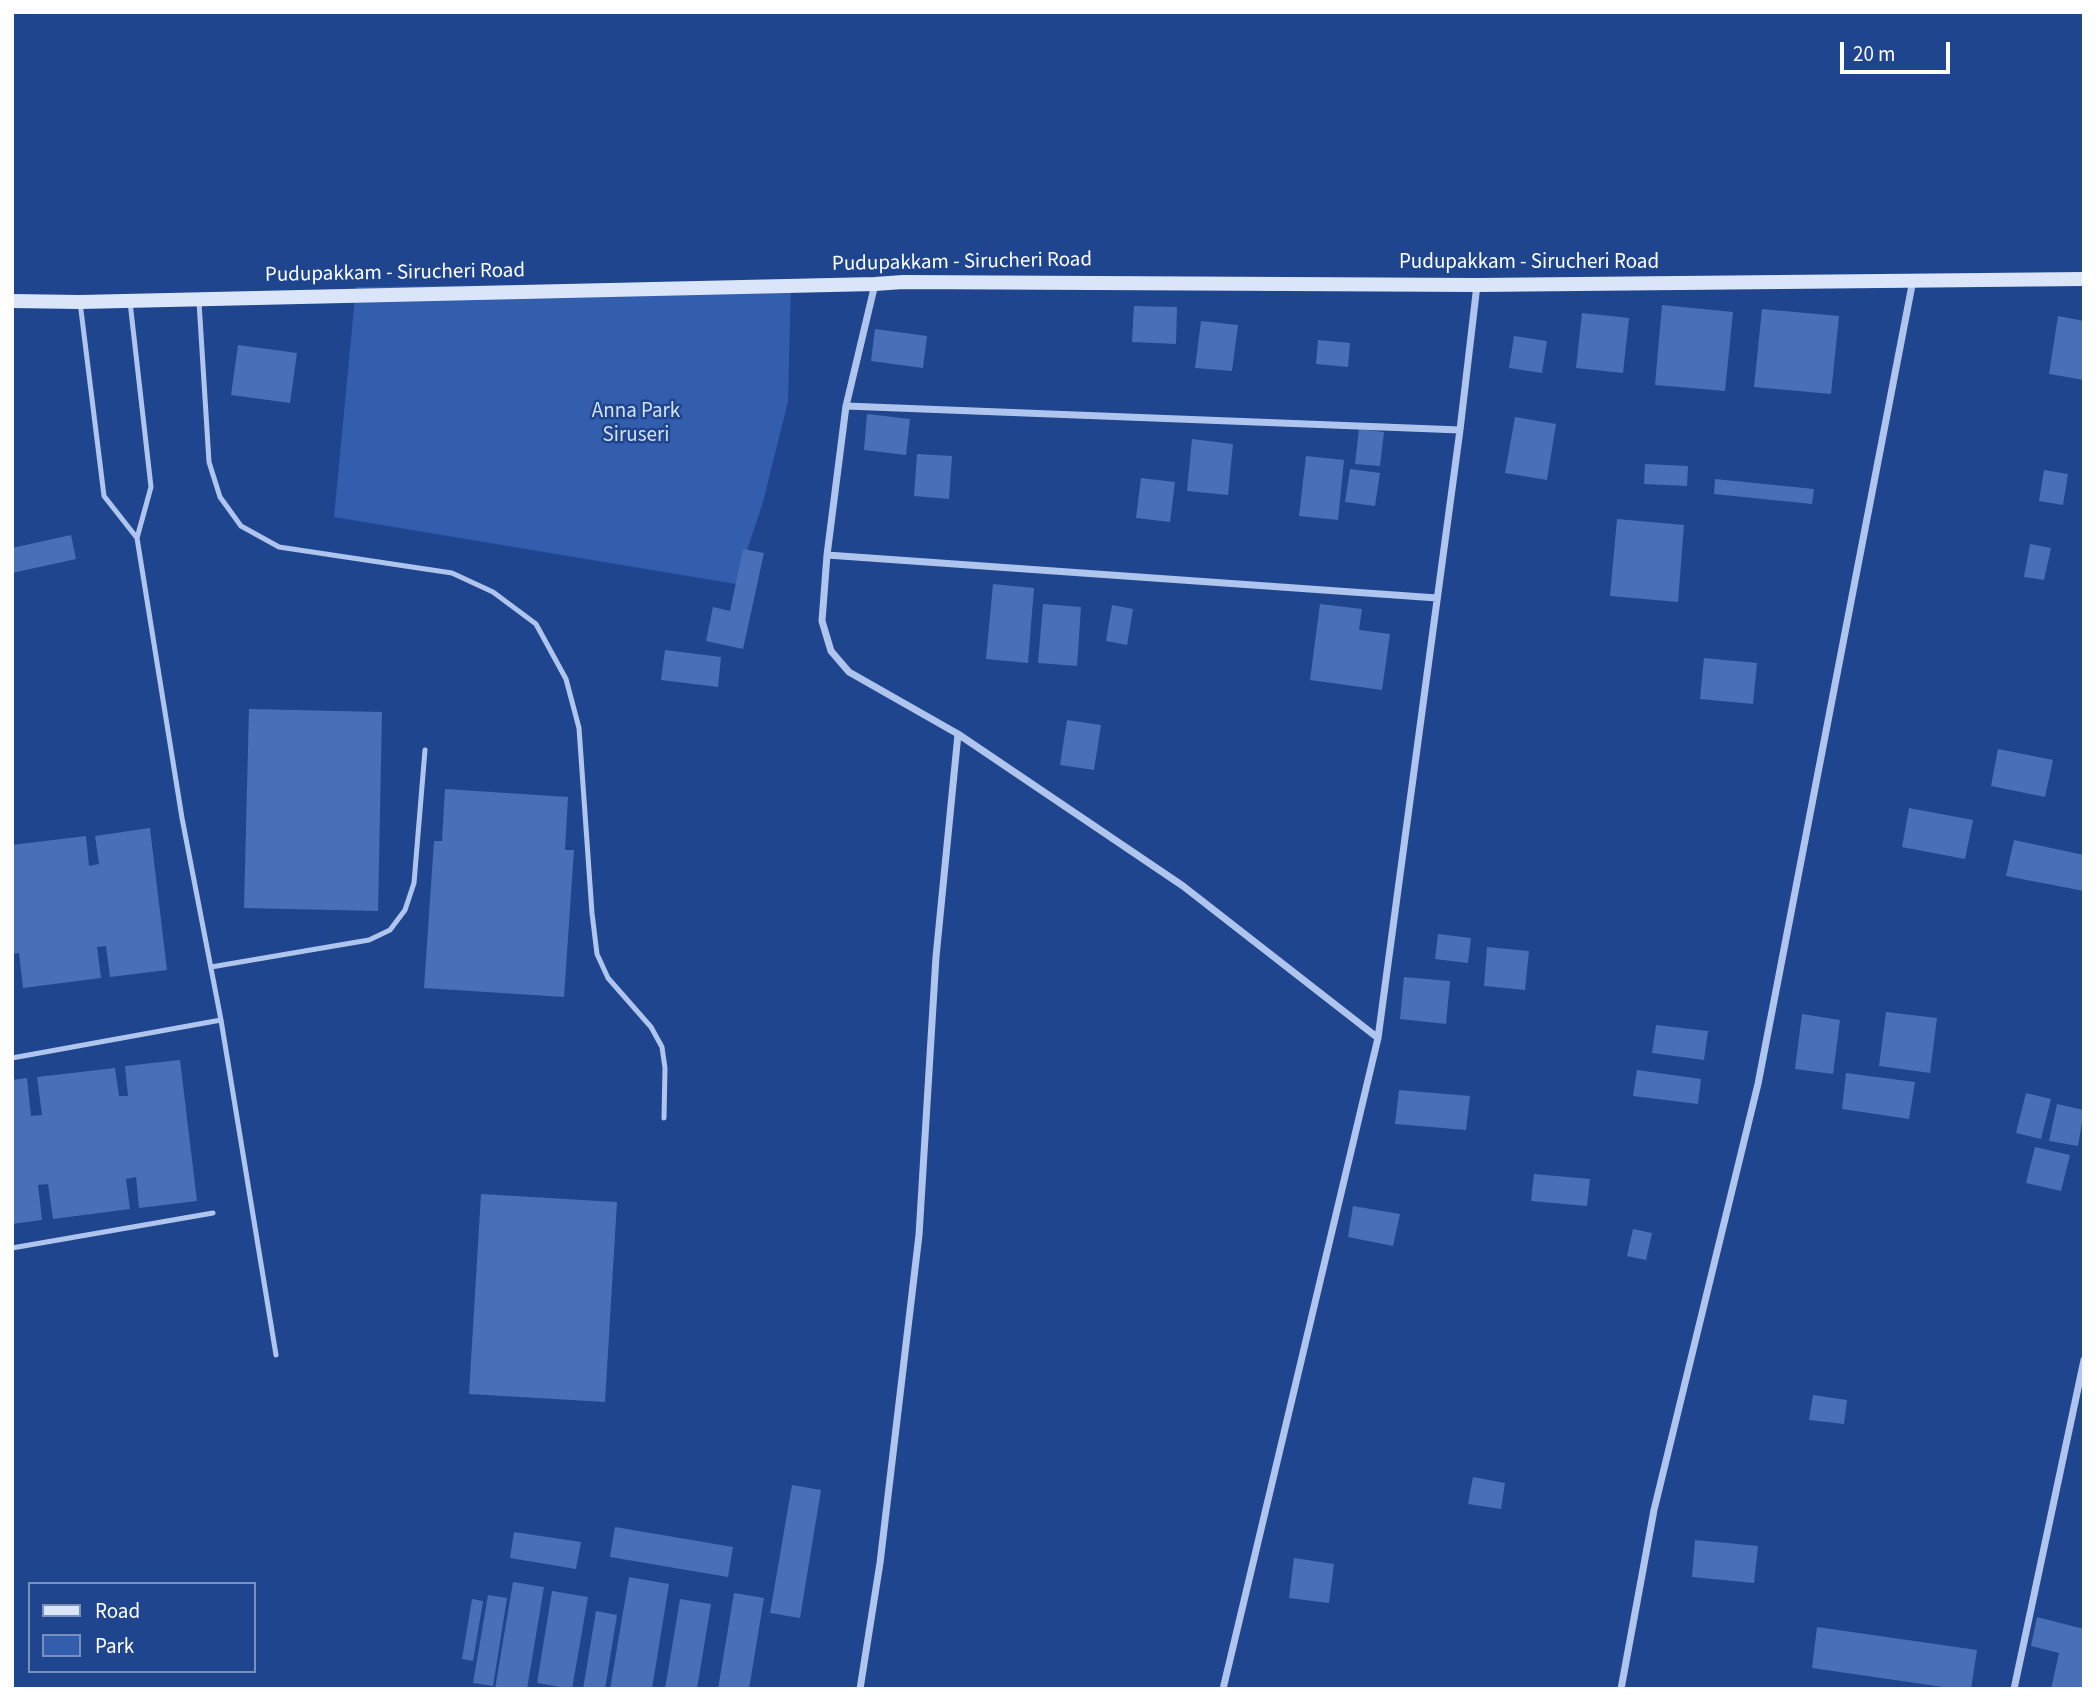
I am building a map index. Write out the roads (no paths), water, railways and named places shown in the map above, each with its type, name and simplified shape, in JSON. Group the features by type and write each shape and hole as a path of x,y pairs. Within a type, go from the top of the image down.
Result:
{"street":[{"name":"Pudupakkam - Sirucheri Road","path":"12,301 130,301 903,282 1477,285 2084,279"},
{"path":"1621,1689 1654,1510 1758,1084 1913,280"},
{"path":"875,284 846,406 827,555 822,621 831,651 849,672 958,734 1183,886 1378,1038"},
{"path":"1223,1689 1378,1038 1477,285"},
{"path":"846,406 1460,430"},
{"path":"827,555 1437,598"},
{"path":"860,1689 880,1563 919,1235 936,957 958,734"},
{"path":"2014,1689 2084,1360"}],"lane":[{"path":"199,299 209,462 220,497 241,526 279,547 452,573 493,592 536,624 566,679 579,728 597,954 608,978 651,1027 663,1047 664,1118"},
{"path":"130,301 151,487 137,538 182,818 221,1020 276,1355"},
{"path":"80,302 104,496 137,538"},
{"path":"211,967 369,940 390,930 405,910 414,883 425,750"},
{"path":"12,1058 221,1020"},
{"path":"12,1248 213,1213"}],"park label":[{"name":"Anna Park Siruseri","path":"636,424"}]}
